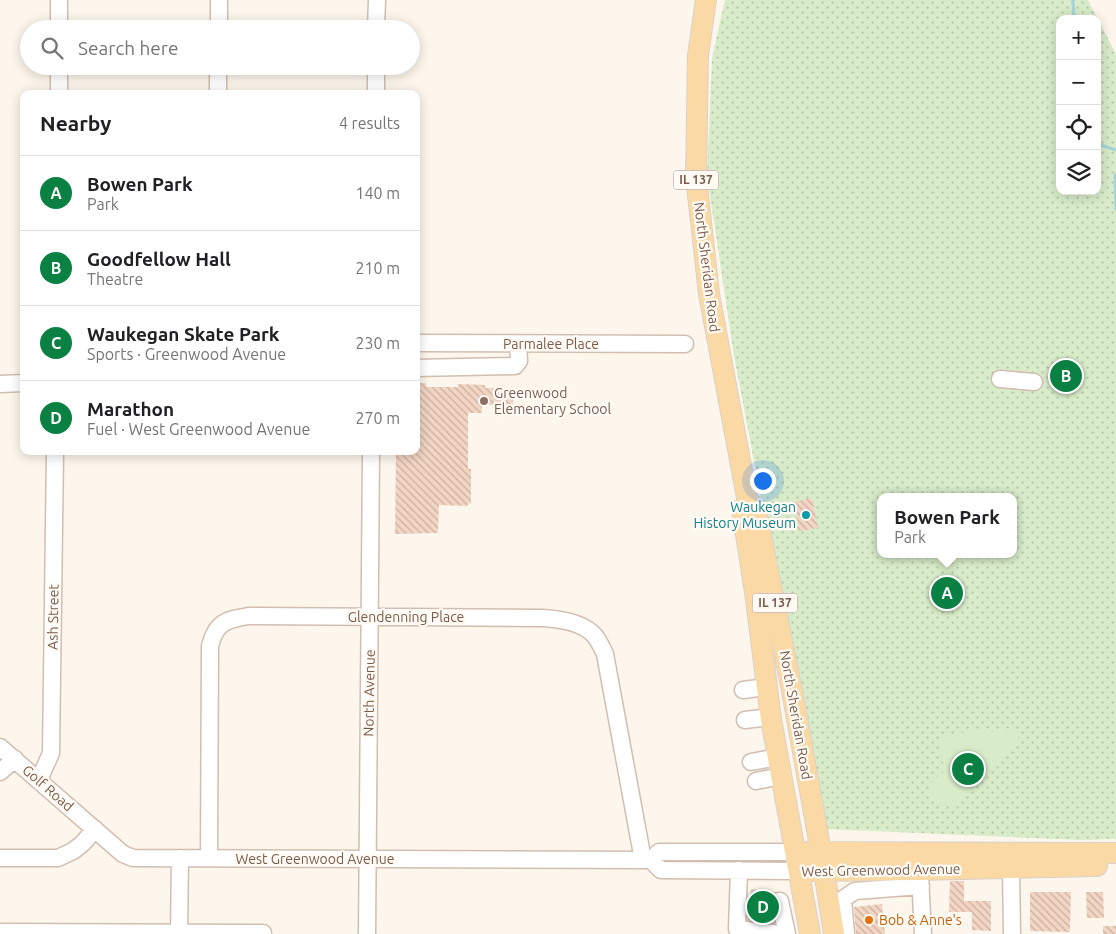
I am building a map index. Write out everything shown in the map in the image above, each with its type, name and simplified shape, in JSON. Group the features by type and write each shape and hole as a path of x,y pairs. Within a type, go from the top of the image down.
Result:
{"main road":[{"name":"North Sheridan Road","path":"706,0 698,54 696,177 709,294 748,503"},
{"name":"North Sheridan Road","path":"748,503 742,509 755,592 766,687 810,934"},
{"name":"North Sheridan Road","path":"748,503 755,506 791,682 823,862 839,930"},
{"path":"823,862 1116,853"},
{"name":"West Greenwood Avenue","path":"797,861 823,862 875,880 920,878 1011,868 1116,866"}],"street":[{"path":"59,20 60,0"},
{"path":"219,0 219,20"},
{"path":"376,0 376,20"},
{"path":"58,90 59,75"},
{"path":"218,75 218,90"},
{"path":"376,75 376,90"},
{"name":"Parmalee Place","path":"420,343 685,344"},
{"path":"420,368 515,366 519,361 518,344"},
{"path":"1000,379 1034,382"},
{"path":"0,384 20,383"},
{"name":"Ash Street","path":"39,780 51,753 55,455"},
{"name":"North Avenue","path":"367,934 372,455"},
{"name":"Glendenning Place","path":"209,858 210,646 213,634 228,620 248,616 370,616 563,619 595,636 604,654 647,860"},
{"path":"743,690 766,687"},
{"path":"746,720 771,716"},
{"name":"Golf Road","path":"0,747 95,829"},
{"path":"0,772 14,759"},
{"path":"751,762 780,766"},
{"path":"756,780 780,766"},
{"path":"0,858 58,858 73,851 95,829"},
{"name":"West Greenwood Avenue","path":"95,829 123,854 133,858 647,860 660,852 797,861"},
{"path":"179,933 180,858"},
{"name":"West Greenwood Avenue","path":"647,860 661,870 740,870 797,861"},
{"path":"1011,868 1012,934"},
{"path":"740,870 744,904 737,929 781,921"},
{"path":"920,878 923,934"},
{"path":"839,930 843,899 875,880"},
{"path":"0,932 263,933"}],"green space":[{"path":"725,0 1088,0 1096,15 1056,15 1056,195 1101,195 1101,25 1116,54 1116,839 1081,840 824,829 734,356 707,175 712,58"},
{"path":"987,728 992,732 1010,728 1018,733 1018,744 955,804 945,806 936,804 928,791 930,784 944,771 939,737"}],"building":[{"path":"420,383 426,383 426,387 458,387 458,384 485,385 485,388 514,389 513,405 482,405 482,413 468,413 468,469 471,469 471,504 469,503 467,506 439,505 438,533 395,534 396,455 420,455"},
{"name":"Waukegan History Museum","path":"812,498 818,528 799,531 794,502"},
{"path":"950,881 964,881 964,901 991,901 991,931 972,930 972,912 949,912"},
{"path":"751,892 771,894 768,901 774,923 747,919"},
{"path":"1030,892 1071,892 1070,932 1030,931"},
{"path":"1086,892 1103,892 1104,918 1087,918"},
{"name":"Bob & Anne's","path":"882,904 885,934 856,934 854,907"},
{"path":"1103,926 1116,926 1116,934 1103,934"}],"waterway":[{"path":"1073,0 1074,15"},
{"path":"1101,145 1116,150"},
{"path":"1116,174 1116,210"}],"tunnel":[{"path":"750,897 778,901"},
{"path":"748,913 776,917"}],"place":[{"name":"Goodfellow Hall","path":"1066,376"},
{"name":"Greenwood Elementary School","path":"484,401"},
{"name":"Waukegan History Museum","path":"806,515"},
{"name":"Bowen Park","path":"947,593"},
{"name":"Waukegan Skate Park","path":"968,769"},
{"name":"Marathon","path":"763,907"},
{"name":"Bob & Anne's","path":"869,920"}]}
